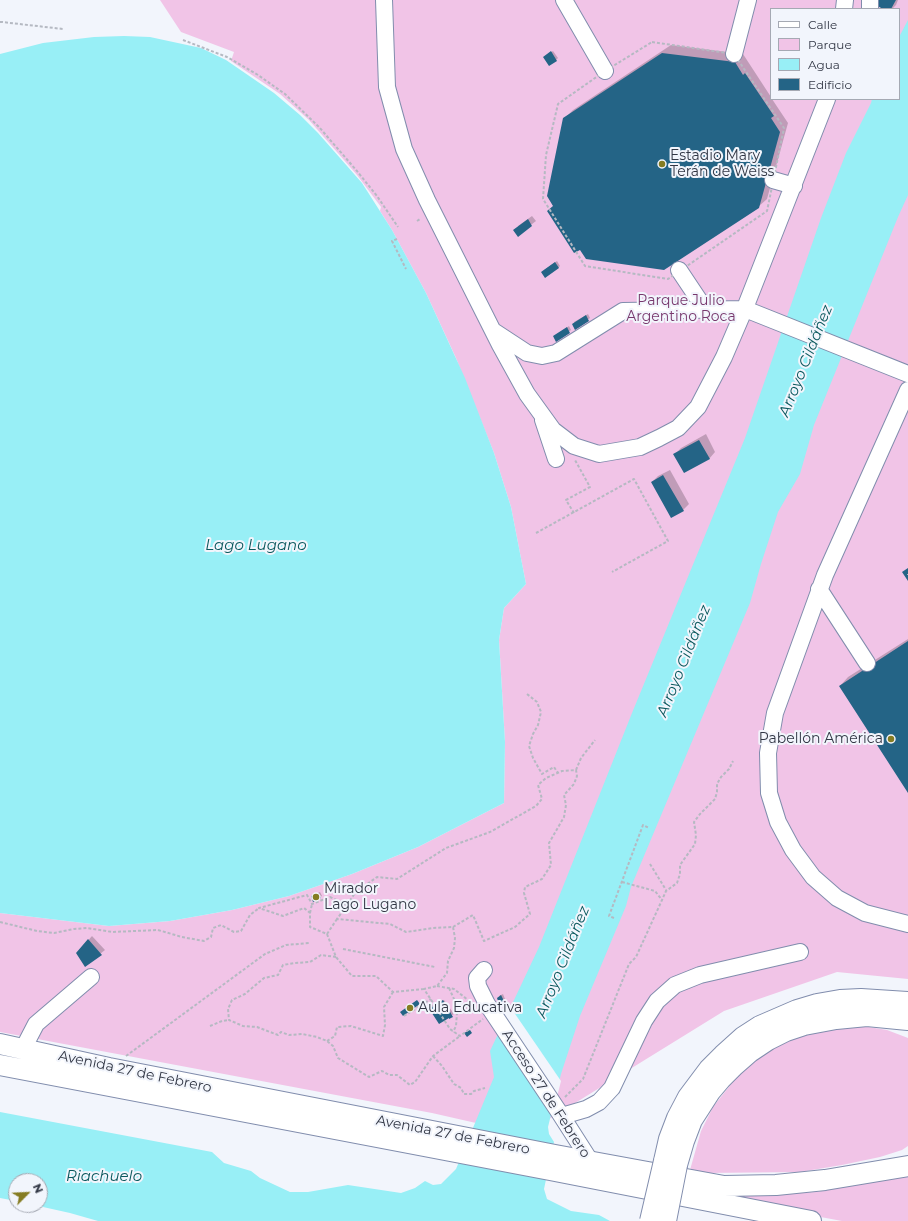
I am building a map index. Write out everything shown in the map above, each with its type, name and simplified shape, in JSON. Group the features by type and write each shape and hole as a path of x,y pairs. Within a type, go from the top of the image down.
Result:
{"main road":[{"path":"666,1221 671,1163 669,1139 677,1118 688,1098 710,1069 723,1055 744,1037 760,1026 797,1010 817,1004 840,1000 861,999 908,1002"},
{"path":"867,1016 894,1025 908,1032"},
{"path":"650,1221 671,1163 684,1141 692,1120 721,1079 750,1052 768,1040 804,1025 836,1019 867,1016 908,1020"},
{"name":"Avenida 27 de Febrero","path":"0,1044 443,1142"},
{"name":"Avenida 27 de Febrero","path":"0,1065 553,1162 811,1221"},
{"path":"870,1173 908,1156"},
{"name":"Avenida 27 de Febrero","path":"592,1170 724,1186 776,1185 870,1173 908,1166"}],"lane":[{"path":"384,0 387,87 404,149 427,200 493,331 527,394 553,430 574,446 599,454 640,447 678,428 698,407 730,344 740,309 794,186 827,100"},
{"path":"564,0 605,71"},
{"path":"734,54 748,0"},
{"path":"773,180 794,186"},
{"path":"679,270 705,310"},
{"path":"493,331 528,353 542,356 556,353 623,311 740,309 768,318 908,374"},
{"path":"908,390 825,575 775,713 768,753 769,793 778,822 793,850 813,877 837,898 865,913 908,924"},
{"path":"540,411 556,459"},
{"path":"820,589 867,663"},
{"path":"557,1109 586,1109 599,1102 612,1088 644,1021 657,1001 675,985 700,976 800,952"},
{"name":"Acceso 27 de Febrero","path":"484,970 477,978 478,986 487,1004 557,1109 592,1170"},
{"path":"23,1049 36,1024 91,978"}],"path":[{"path":"0,22 63,29"},
{"path":"183,40 227,57 258,75 285,94 319,127 357,171 377,196 398,227"},
{"path":"652,42 734,54 784,128 767,211 668,279 585,266 543,199 546,155 558,104 605,71 652,42"},
{"path":"397,239 392,241 406,269"},
{"path":"573,457 590,487 566,500 574,513"},
{"path":"536,533 634,479 668,541 612,572"},
{"path":"527,694 537,702 541,712 538,725 529,746 533,758 542,774 554,767 558,773"},
{"path":"337,919 390,924 406,932 453,927 473,915 484,941 515,927 530,914 524,893 526,887 542,879 551,865 549,843 564,817 566,805 564,795 574,784 577,776 576,770 581,758 595,740"},
{"path":"557,1109 582,1079 628,964 636,957 666,891 677,883 680,874 680,865 695,844 696,835 694,822 715,799 717,784 733,762"},
{"path":"327,934 355,893 377,877 397,879 446,848 490,832 536,806 542,799 538,785 546,778 562,771 576,770"},
{"path":"614,918 609,916 643,825 649,828"},
{"path":"650,864 666,891"},
{"path":"622,882 655,891 662,900"},
{"path":"0,922 37,931 54,932 87,928 112,932 158,930 182,937 204,941 212,937 213,928 221,925 234,932 241,931 250,915 259,908 307,895 312,904 310,926 327,934 336,957 352,976 376,976 393,992 424,989 437,986 454,989 468,1000 470,1005 457,1013 456,1026 453,1032"},
{"path":"312,904 330,897 347,904"},
{"path":"259,908 283,916 304,908 310,913"},
{"path":"437,986 447,973 448,961 454,948 455,938 453,927"},
{"path":"109,1068 265,954 286,945 309,943"},
{"path":"343,949 435,967"},
{"path":"229,1020 228,1009 232,1000 245,994 264,978 278,975 283,965 295,962 310,962 321,955 336,957"},
{"path":"449,988 460,1012"},
{"path":"424,989 450,1029 460,1036"},
{"path":"327,1042 335,1036 338,1027 351,1026 383,1036 385,1024 384,1007 393,992"},
{"path":"404,1016 431,999"},
{"path":"210,1026 229,1020 243,1026 257,1027 278,1034 281,1032 289,1035 302,1034 317,1037 333,1046 338,1058 368,1077 382,1071 389,1076 397,1075 410,1085 415,1082 433,1056 488,1015 495,1015"},
{"path":"433,1056 454,1084 461,1088 464,1094 471,1094 474,1091 485,1088"}],"green space":[{"name":"Parque Julio Argentino Roca","path":"160,0 908,0 908,979 837,972 724,1011 546,1121 476,1123 432,1113 0,1032 0,913 109,926 170,921 232,910 289,896 352,874 418,847 504,803 505,742 499,640 504,608 526,584 511,507 494,453 456,358 426,293 380,211 381,207 357,175 309,120 280,94 231,61 234,52 181,32"},
{"path":"856,1025 887,1030 908,1038 908,1146 902,1150 880,1157 800,1172 705,1173 690,1170 701,1131 713,1107 735,1079 751,1064 772,1049 797,1036"},
{"path":"908,1175 908,1221 842,1221 703,1195 755,1195 816,1192"}],"water":[{"path":"908,20 908,195 814,425 800,474 778,512 750,603 631,887 626,906 580,1016 561,1074 548,1127 549,1134 554,1142 544,1189 547,1199 571,1211 599,1215 610,1221 98,1221 48,1208 48,1173 8,1173 8,1200 0,1198 0,1112 212,1152 224,1163 251,1171 260,1178 290,1192 308,1192 348,1185 401,1193 415,1188 425,1181 433,1185 441,1184 456,1169 494,1077 490,1051 539,947 632,713 745,438 821,218 846,153 872,100 900,100 900,35"},
{"name":"Lago Lugano","path":"94,37 150,37 201,48 226,60 274,93 300,115 362,183 392,230 426,293 465,378 494,453 511,507 526,584 504,608 499,640 505,742 504,803 418,847 352,874 289,896 232,910 170,921 109,926 0,913 0,54 43,43"}],"pier":[{"path":"509,1005 561,1081 554,1109 497,1030"}],"building":[{"path":"874,0 896,0 892,8 881,8 872,3"},
{"path":"551,51 557,61 549,66 543,57"},
{"name":"Estadio Mary Terán de Weiss","path":"662,53 735,62 743,75 745,73 774,116 771,118 780,132 759,208 664,270 586,259 580,250 574,253 547,211 553,206 547,196 563,118"},
{"path":"528,219 532,226 518,237 513,230"},
{"path":"555,262 559,268 545,278 541,272"},
{"path":"586,315 589,321 575,330 572,324"},
{"path":"567,327 570,333 556,342 553,336"},
{"path":"699,440 710,459 684,473 673,454"},
{"path":"663,475 684,511 671,518 651,482"},
{"path":"908,568 908,581 902,572"},
{"name":"Pabellón América","path":"908,641 908,793 839,686"},
{"name":"Mirador Lago Lugano","path":"318,893 321,898 313,902 311,896"},
{"path":"88,939 102,955 85,967 76,953"},
{"path":"501,995 504,1001 499,1004 497,998"},
{"name":"Aula Educativa","path":"417,1000 420,1004 403,1016 400,1012"},
{"path":"443,1000 453,1017 439,1024 428,1007 431,1005 432,1007"},
{"path":"470,1030 472,1033 467,1037 464,1033"}],"place":[{"name":"Estadio Mary Terán de Weiss","path":"662,164"},
{"name":"Pabellón América","path":"891,739"},
{"name":"Mirador Lago Lugano","path":"316,897"},
{"name":"Aula Educativa","path":"410,1008"}],"water label":[{"name":"Arroyo Cildáñez","path":"806,361"},
{"name":"Arroyo Cildáñez","path":"684,661"},
{"name":"Arroyo Cildáñez","path":"563,962"},
{"name":"Riachuelo","path":"104,1177"}]}
